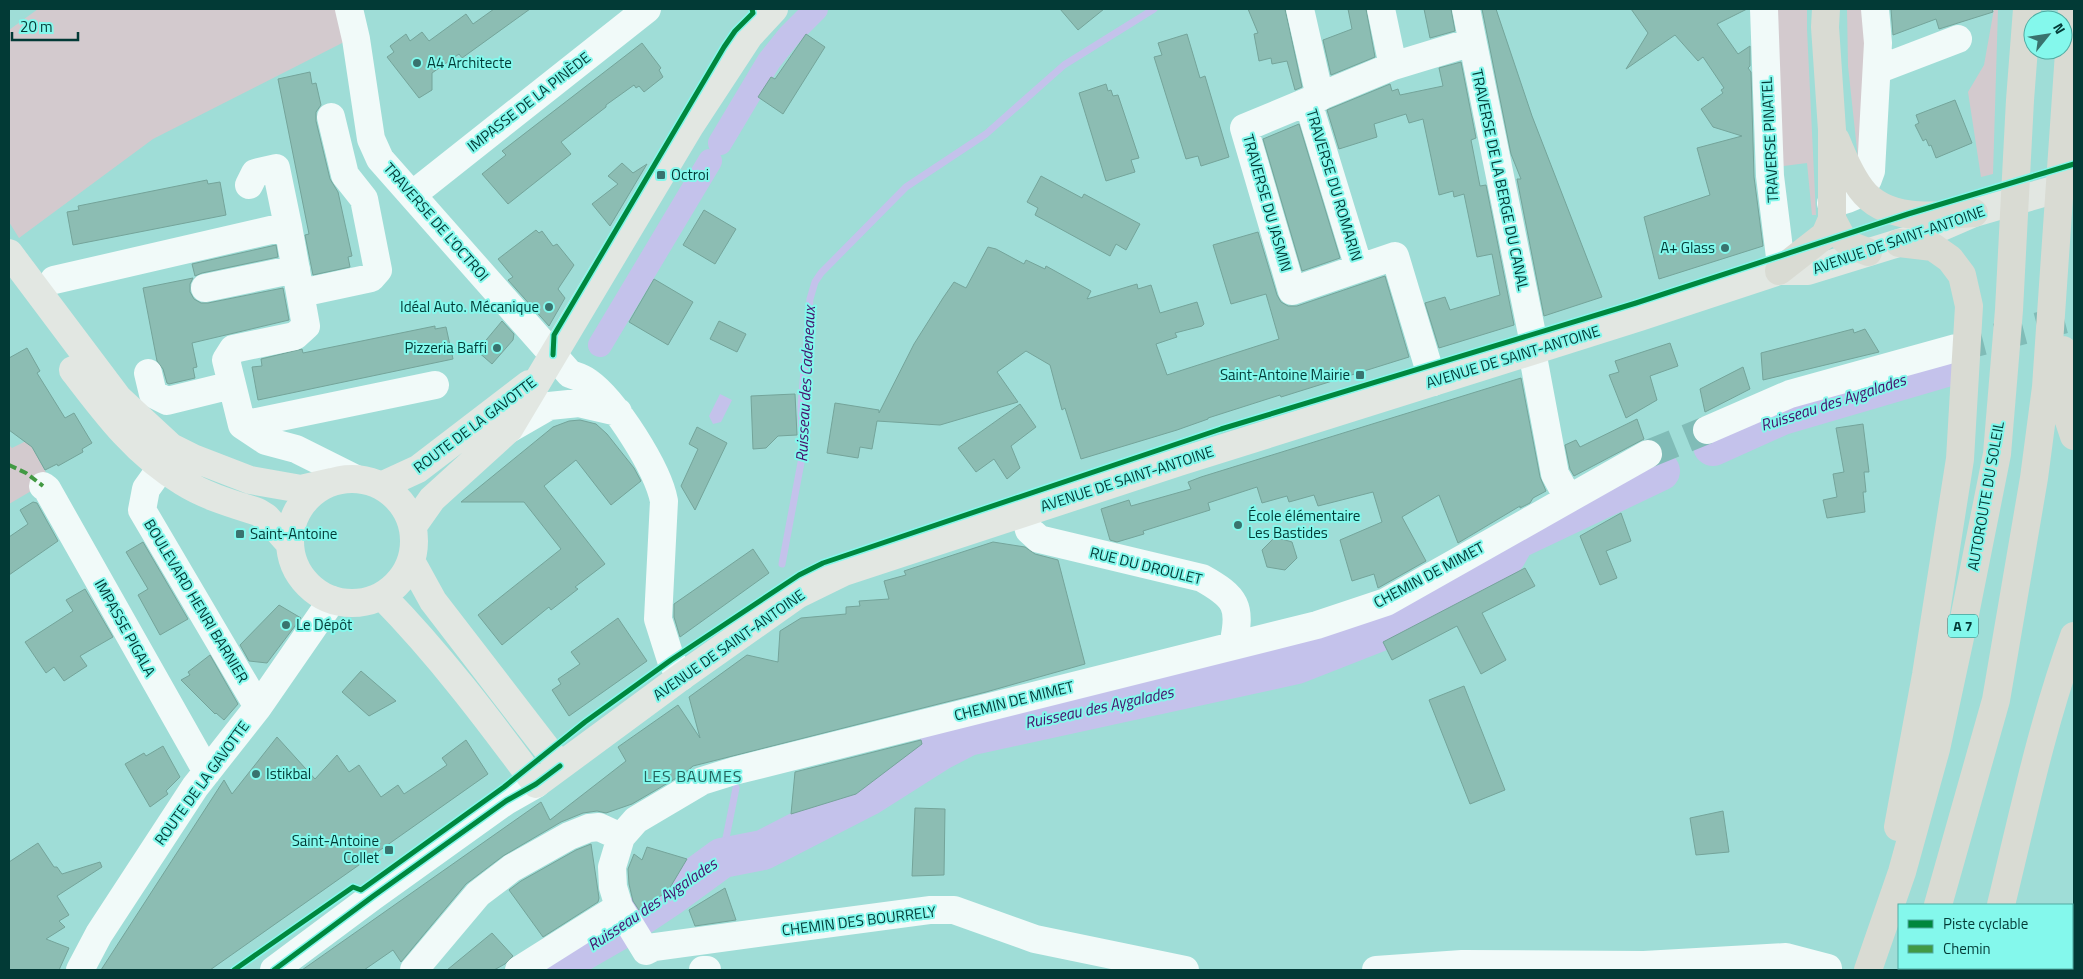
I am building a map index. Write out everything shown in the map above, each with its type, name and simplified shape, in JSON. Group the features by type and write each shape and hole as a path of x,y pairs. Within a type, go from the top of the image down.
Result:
{"highway":[{"path":"1779,271 1825,235 1832,211 1832,130 1826,9"},
{"path":"2010,9 2015,101"},
{"name":"AUTOROUTE DU SOLEIL","path":"1871,961 1902,872 1936,749 1964,619 1996,454 2009,310 2015,101 2027,9"},
{"path":"1938,904 1996,700 2034,478 2046,387 2072,9"},
{"path":"1832,130 1851,174 1862,191 1871,199 1885,207 1908,214 1940,216 1974,213"},
{"path":"1832,211 1841,236 1852,246 1868,252"},
{"path":"2057,241 2067,415 2074,436"},
{"path":"1871,961 1926,675 1960,459 1969,306 1962,276 1950,259 1933,247 1899,243"},
{"path":"2001,904 2028,790 2061,671 2074,636"}],"main road":[{"name":"ROUTE DE LA GAVOTTE","path":"413,526 432,499 509,429 690,126 749,36 774,9"},
{"name":"AVENUE DE SAINT-ANTOINE","path":"536,784 681,677 797,595 844,572 1024,512 1779,271 1808,272 1899,243 1974,213 2074,184"},
{"path":"9,253 118,398 171,447 193,458 250,480 301,489 356,483 395,496 406,510 413,526 414,544 412,561 405,575 395,587 382,596 366,602 349,604 332,600 316,592 302,578 294,562 290,544 292,524 301,506 314,492 356,483"},
{"path":"9,285 117,427 148,458 184,484 258,512 266,517 290,544"},
{"name":"ROUTE DE LA GAVOTTE","path":"356,483 418,469 547,365"},
{"path":"412,561 433,601 560,766"},
{"path":"382,596 427,646 498,732 536,784"}],"street":[{"name":"TRAVERSE DE L'OCTROI","path":"349,9 356,39 372,138 380,159 412,195 547,365 588,381 618,412 661,487 664,501 658,619 670,660 681,677"},
{"name":"IMPASSE DE LA PINÈDE","path":"412,195 647,9"},
{"name":"TRAVERSE DU ROMARIN","path":"1300,9 1314,99 1359,268"},
{"path":"1381,9 1393,66"},
{"name":"TRAVERSE DE LA BERGE DU CANAL","path":"1466,9 1532,334 1532,351 1555,474 1568,498"},
{"name":"TRAVERSE PINATEL","path":"1764,9 1770,176 1780,257 1779,271"},
{"path":"1832,211 1862,191 1867,183 1872,160 1877,70 1876,9"},
{"path":"1877,70 1958,38"},
{"name":"TRAVERSE DU JASMIN","path":"1433,382 1395,256 1292,292 1244,128 1393,66 1472,42"},
{"path":"205,288 298,281 365,280 371,278 378,270 364,199 345,175 331,117"},
{"path":"249,185 255,173 276,168 306,326 295,336 233,349 226,360 242,425 266,441 296,449 356,483"},
{"path":"351,212 365,280"},
{"path":"54,280 288,226"},
{"path":"1707,430 1790,394 1956,348"},
{"path":"148,373 153,394 167,401 232,385"},
{"path":"242,425 435,384"},
{"path":"509,429 549,406 579,403 618,412"},
{"name":"CHEMIN DE MIMET","path":"621,837 636,820 702,781 1317,625 1386,602 1648,454"},
{"name":"BOULEVARD HENRI BARNIER","path":"161,468 146,490 142,510 258,707"},
{"name":"IMPASSE PIGALA","path":"43,486 47,489 207,772"},
{"name":"RUE DU DROULET","path":"1024,512 1029,530 1039,539 1202,578 1226,591 1236,609 1238,625 1233,645"},
{"name":"ROUTE DE LA GAVOTTE","path":"80,970 99,934 207,772 258,707 332,600"},
{"name":"AVENUE DE SAINT-ANTOINE","path":"281,968 372,897 506,801 536,784"},
{"path":"414,970 478,894 512,868 569,836 589,828 599,827 621,837 612,867 613,887 640,954"},
{"name":"CHEMIN DES BOURRELY","path":"640,954 654,947 920,912 954,910 1035,939 1185,970"},
{"path":"519,970 622,912"},
{"path":"1376,970 1462,964 1644,965 1786,958 1828,968"}],"shaded area":[{"path":"38,9 345,9 350,39 153,139 19,238 9,222 9,30"},
{"path":"1769,9 1807,9 1816,215 1812,215 1807,163 1776,167"},
{"path":"1847,9 1868,9 1858,159 1848,66"},
{"path":"1994,9 1998,9 1993,174 1981,177 1968,92 1984,65"},
{"path":"28,440 50,480 9,504 9,445 12,448"}],"water":[{"path":"720,394 732,400 721,422 713,424 709,416"}],"building":[{"path":"494,9 530,9 462,58 459,54 432,73 432,90 419,98 387,57 394,52 390,46 406,34 410,41 422,32 429,41 466,14 473,24"},
{"path":"1060,9 1104,9 1078,30"},
{"path":"1248,9 1285,9 1302,87 1295,90 1287,61 1272,64 1271,58 1259,61 1254,34 1258,33"},
{"path":"1348,9 1366,9 1375,57 1331,75 1323,40 1352,29"},
{"path":"1424,9 1451,9 1455,31 1430,38"},
{"path":"1482,9 1496,9 1532,116 1602,297 1544,316 1517,179 1521,179 1511,154"},
{"path":"1631,9 1747,9 1717,24 1738,54 1750,46 1750,66 1748,68 1751,72 1754,177 1763,246 1659,279 1644,217 1710,195 1697,148 1742,136 1713,127 1701,109 1723,93 1721,90 1724,88 1703,57 1698,61 1675,35 1626,69 1648,33"},
{"path":"1891,9 1992,9 1993,12 1939,29 1936,19 1893,35"},
{"path":"806,34 825,47 783,114 758,97 771,77 775,79"},
{"path":"1187,34 1200,78 1205,76 1229,157 1201,166 1198,156 1186,159 1154,57 1162,55 1158,43"},
{"path":"642,43 661,68 659,70 663,77 644,92 639,86 636,88 634,85 606,105 606,107 561,142 571,154 508,204 482,174 506,155 502,151"},
{"path":"1461,62 1476,138 1471,140 1480,186 1486,185 1514,325 1439,348 1425,303 1445,297 1450,310 1500,295 1492,254 1477,257 1464,194 1454,197 1453,191 1439,195 1423,119 1409,123 1406,114 1374,124 1377,137 1339,149 1327,110 1390,84 1392,91 1398,89 1400,95 1443,86 1439,68"},
{"path":"310,72 312,84 316,83 321,105 316,112 316,121 330,179 338,192 352,256 348,257 350,267 313,275 305,235 309,234 278,79"},
{"path":"1106,84 1108,91 1111,90 1113,96 1118,95 1139,158 1131,160 1135,172 1106,181 1079,93"},
{"path":"1955,100 1972,143 1936,158 1931,145 1929,146 1926,139 1923,141 1915,125 1919,123 1916,115"},
{"path":"1299,124 1340,258 1302,271 1263,139"},
{"path":"622,163 633,173 647,164 610,226 592,204 618,184 608,176"},
{"path":"1041,176 1082,198 1084,194 1140,224 1126,250 1116,244 1110,256 1035,215 1038,208 1027,202"},
{"path":"207,180 208,184 220,182 226,215 73,245 67,212 79,210 78,206"},
{"path":"704,210 736,229 715,264 683,245"},
{"path":"536,230 539,233 542,231 553,246 557,244 574,265 558,289 565,298 549,326 508,280 513,277 498,259"},
{"path":"1258,232 1277,295 1281,302 1288,306 1297,306 1385,276 1409,357 1281,397 1280,395 1177,430 1081,459 1065,408 1062,410 1050,365 1026,351 997,372 1018,402 940,425 877,421 872,449 860,447 858,458 827,453 835,403 879,410 879,413 914,344 943,298 954,282 966,288 988,247 996,249 1024,264 1026,260 1045,269 1046,266 1091,291 1087,299 1137,284 1138,289 1151,285 1160,313 1197,302 1204,324 1175,333 1177,337 1156,344 1167,375 1279,339 1266,294 1231,304 1213,245"},
{"path":"276,245 278,257 195,276 192,264"},
{"path":"193,278 190,284 190,292 194,299 201,303 283,288 289,320 192,343 197,367 193,368 195,378 169,384 163,369 157,361 143,288"},
{"path":"654,279 693,302 668,345 629,322"},
{"path":"502,321 514,334 513,340 492,364 477,351"},
{"path":"719,321 746,334 737,352 710,339"},
{"path":"435,326 435,329 446,327 453,359 258,400 252,367 262,366 261,359 302,349 303,353"},
{"path":"1853,329 1854,333 1865,329 1879,352 1763,380 1761,353"},
{"path":"1670,343 1678,366 1650,376 1657,400 1626,418 1609,375 1619,372 1615,361"},
{"path":"27,348 40,371 37,373 65,418 74,413 92,443 82,449 83,452 58,466 57,464 45,470 32,447 9,430 9,358"},
{"path":"1743,367 1750,389 1705,412 1700,389"},
{"path":"1521,378 1540,477 1546,491 1533,498 1530,503 1520,508 1520,506 1458,543 1439,495 1402,517 1426,561 1378,588 1374,574 1352,581 1340,540 1382,522 1373,492 1318,506 1314,495 1289,502 1287,496 1262,503 1257,487 1208,503 1210,510 1143,531 1144,534 1117,542 1110,540 1101,509 1129,500 1131,506 1191,489 1188,482 1201,477"},
{"path":"795,394 797,435 778,436 766,448 753,449 751,396"},
{"path":"1020,404 1036,427 1011,446 1020,468 1007,479 994,459 976,472 958,448"},
{"path":"1637,419 1644,439 1574,476 1570,469 1565,445 1576,440 1580,447"},
{"path":"580,420 596,424 607,434 634,468 641,481 611,505 576,460 544,486 605,564 575,587 578,589 551,610 549,607 502,645 478,615 561,549 524,502 461,502 553,427 569,421"},
{"path":"1863,424 1869,472 1864,472 1865,512 1827,518 1823,500 1837,497 1833,474 1844,472 1836,428"},
{"path":"697,427 727,443 695,510 681,486 698,449 689,444"},
{"path":"33,502 37,503 58,541 9,575 9,537 28,524 20,510"},
{"path":"1621,513 1631,541 1606,551 1617,578 1600,585 1580,536"},
{"path":"1275,537 1292,542 1297,558 1285,570 1267,567 1262,550"},
{"path":"143,542 188,619 160,635 138,595 148,589 126,552"},
{"path":"993,542 1025,547 1035,554 1058,560 1085,664 986,692 693,766 685,773 632,804 606,813 597,811 583,813 561,822 503,856 466,884 401,962 393,950 364,970 302,970 541,802 550,820 626,761 618,747 678,705 700,738 689,697 747,655 778,662 780,631 801,618 846,614 846,607 860,606 859,601 889,599 884,581 906,575 904,571"},
{"path":"753,549 769,573 680,637 674,617 674,604"},
{"path":"1525,568 1535,586 1482,613 1506,660 1481,674 1457,626 1392,660 1383,642"},
{"path":"85,589 113,637 80,656 87,666 64,681 54,667 46,673 25,642 73,611 66,600"},
{"path":"279,605 301,618 267,663 249,661 240,645"},
{"path":"618,618 647,661 569,716 552,690 561,684 558,679 580,664 571,652"},
{"path":"210,655 238,704 224,720 215,714 181,680 190,675 188,672"},
{"path":"361,671 396,701 369,716 342,692"},
{"path":"1464,686 1505,790 1470,804 1429,700"},
{"path":"277,737 315,779 337,755 349,772 359,765 381,797 398,785 404,794 428,778 447,765 442,758 466,740 488,774 210,970 101,970 224,780 232,794"},
{"path":"921,740 922,744 856,794 791,814 795,772"},
{"path":"163,746 180,777 166,791 168,794 150,807 125,764 144,753 146,756"},
{"path":"915,808 945,809 944,875 912,876"},
{"path":"1723,811 1729,852 1696,855 1690,818"},
{"path":"38,843 54,867 57,867 62,874 100,862 102,867 57,896 69,915 59,921 65,927 46,939 69,948 59,970 9,970 9,862"},
{"path":"591,844 598,902 543,937 509,890 521,881 576,850"},
{"path":"647,847 687,859 668,891 639,910 633,901 628,869 634,854 642,860"},
{"path":"725,888 736,920 695,926 689,910"},
{"path":"492,933 513,956 505,964 494,970 447,970"}],"waterway":[{"path":"720,143 769,61 789,36 816,9"},
{"name":"Ruisseau des Cadeneaux","path":"782,564 803,452 801,406 810,299 815,282 821,273 906,187 986,134 1064,65 1154,9"},
{"path":"600,345 710,161"},
{"name":"Ruisseau des Aygalades","path":"1713,446 1782,415 1956,364"},
{"name":"Ruisseau des Aygalades","path":"549,970 619,930 722,858 763,850 868,796 939,751 968,736 1297,664 1376,633 1506,556 1515,540 1660,471"},
{"name":"Ruisseau des Cadeneaux","path":"722,858 736,788"}],"tunnel":[{"path":"1956,348 2074,317"},
{"path":"1648,454 1707,430"}],"marked path":[{"path":"9,465 26,473 43,486"}],"cycle path":[{"path":"553,355 554,335 724,47 735,31 753,13 752,9"},
{"path":"234,970 353,887 361,890 504,787 585,722 671,660 799,575 823,563 1221,429 1636,303 1908,214 2074,164"},
{"path":"274,970 506,801 536,784 560,766"}],"place":[{"name":"A4 Architecte","path":"417,63"},
{"name":"Octroi","path":"661,175"},
{"name":"A+ Glass","path":"1725,248"},
{"name":"Idéal Auto. Mécanique","path":"549,307"},
{"name":"Pizzeria Baffi","path":"497,348"},
{"name":"Saint-Antoine Mairie","path":"1360,375"},
{"name":"École élémentaire Les Bastides","path":"1238,525"},
{"name":"Saint-Antoine","path":"240,534"},
{"name":"Le Dépôt","path":"286,625"},
{"name":"Istikbal","path":"256,774"},
{"name":"Saint-Antoine Collet","path":"389,850"}],"district":[{"name":"LES BAUMES","path":"693,776"}]}
